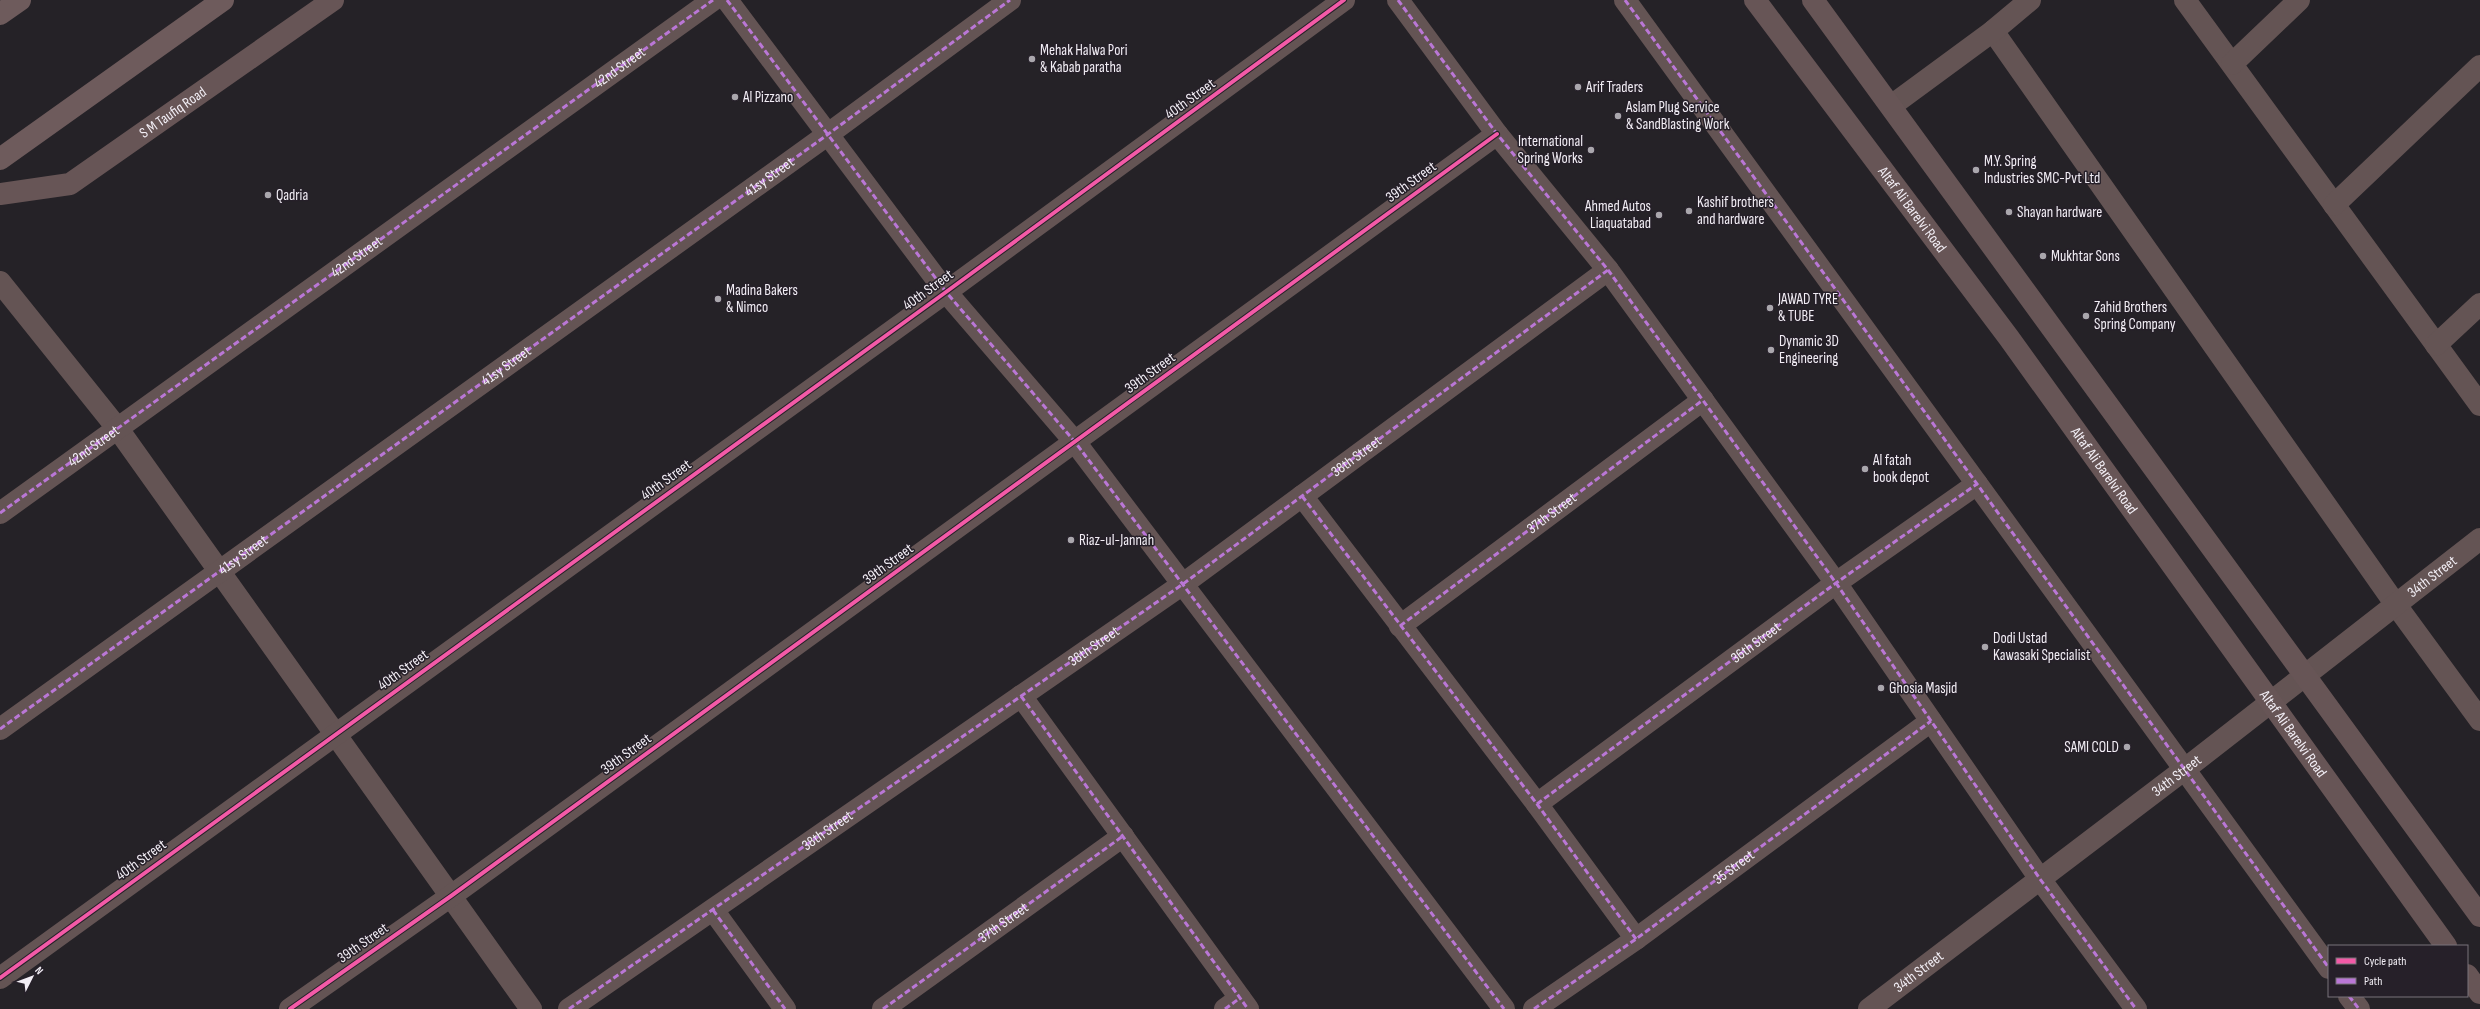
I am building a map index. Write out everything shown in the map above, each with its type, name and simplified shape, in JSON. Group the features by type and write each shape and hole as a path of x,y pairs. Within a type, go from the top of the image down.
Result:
{"highway":[{"path":"0,14 20,0"},
{"path":"0,159 223,0"}],"main road":[{"name":"S M Taufiq Road","path":"0,194 70,184 333,0"},
{"name":"Altaf Ali Barelvi Road","path":"1755,0 2009,338 2445,945"},
{"path":"1812,0 1891,106 2480,916"},
{"path":"2468,976 2480,993"}],"street":[{"name":"42nd Street","path":"0,513 713,0"},
{"path":"727,0 946,292 1076,442 1504,1009"},
{"name":"41sy Street","path":"0,729 827,135 1010,0"},
{"name":"40th Street","path":"0,978 946,292 1344,0"},
{"path":"1398,0 1497,134 1608,270 1836,583 2040,879 2136,1009"},
{"path":"1625,0 2328,967"},
{"path":"1891,106 1993,30 2030,0"},
{"path":"2185,0 2480,405"},
{"path":"2232,64 2299,0"},
{"path":"1993,30 2396,605 2480,720"},
{"path":"2334,205 2480,66"},
{"name":"39th Street","path":"290,1009 451,896 1497,134"},
{"name":"38th Street","path":"569,1009 1183,584 1608,270"},
{"path":"0,282 118,429 532,1009"},
{"path":"2436,345 2480,304"},
{"name":"37th Street","path":"1400,626 1703,400"},
{"name":"36th Street","path":"1537,804 1836,583 1977,484"},
{"path":"1302,496 1537,804 1636,939"},
{"name":"34th Street","path":"1869,1009 2185,769 2480,539"},
{"path":"1021,696 1123,836 1238,1005"},
{"name":"35 Street","path":"1534,1009 1636,939 1931,721"},
{"name":"37th Street","path":"883,1009 1123,836"},
{"path":"713,910 785,1009"},
{"path":"2350,997 2359,1009"}],"marked path":[{"path":"0,513 713,0"},
{"path":"727,0 946,292 1075,442 1504,1009"},
{"path":"0,729 827,135 1010,0"},
{"path":"1398,0 1497,134 1608,270 1836,583 2040,879 2136,1009"},
{"path":"1625,0 2328,967"},
{"path":"569,1009 1183,584 1608,270"},
{"path":"1400,626 1703,400"},
{"path":"1537,804 1836,583 1977,484"},
{"path":"1302,496 1537,804 1636,939"},
{"path":"1021,696 1248,1009"},
{"path":"1534,1009 1636,939 1931,721"},
{"path":"883,1009 1123,836"},
{"path":"713,910 785,1009"},
{"path":"2350,997 2359,1009"},
{"path":"1225,1009 1240,998"}],"cycle path":[{"path":"0,978 946,292 1344,0"},
{"path":"290,1009 451,896 1497,134"}],"place":[{"name":"Mehak Halwa Pori & Kabab paratha","path":"1032,59"},
{"name":"Arif Traders","path":"1578,87"},
{"name":"Al Pizzano","path":"735,97"},
{"name":"Aslam Plug Service & SandBlasting Work","path":"1618,116"},
{"name":"International Spring Works","path":"1591,150"},
{"name":"M.Y. Spring Industries SMC-Pvt Ltd","path":"1976,170"},
{"name":"Qadria","path":"268,195"},
{"name":"Kashif brothers and hardware","path":"1689,211"},
{"name":"Shayan hardware","path":"2009,212"},
{"name":"Ahmed Autos Liaquatabad","path":"1659,215"},
{"name":"Mukhtar Sons","path":"2043,256"},
{"name":"Madina Bakers & Nimco","path":"718,299"},
{"name":"JAWAD TYRE & TUBE","path":"1770,308"},
{"name":"Zahid Brothers Spring Company","path":"2086,316"},
{"name":"Dynamic 3D Engineering","path":"1771,350"},
{"name":"Al fatah book depot","path":"1865,469"},
{"name":"Riaz-ul-Jannah","path":"1071,540"},
{"name":"Dodi Ustad Kawasaki Specialist","path":"1985,647"},
{"name":"Ghosia Masjid","path":"1881,688"},
{"name":"SAMI COLD","path":"2127,747"}]}
